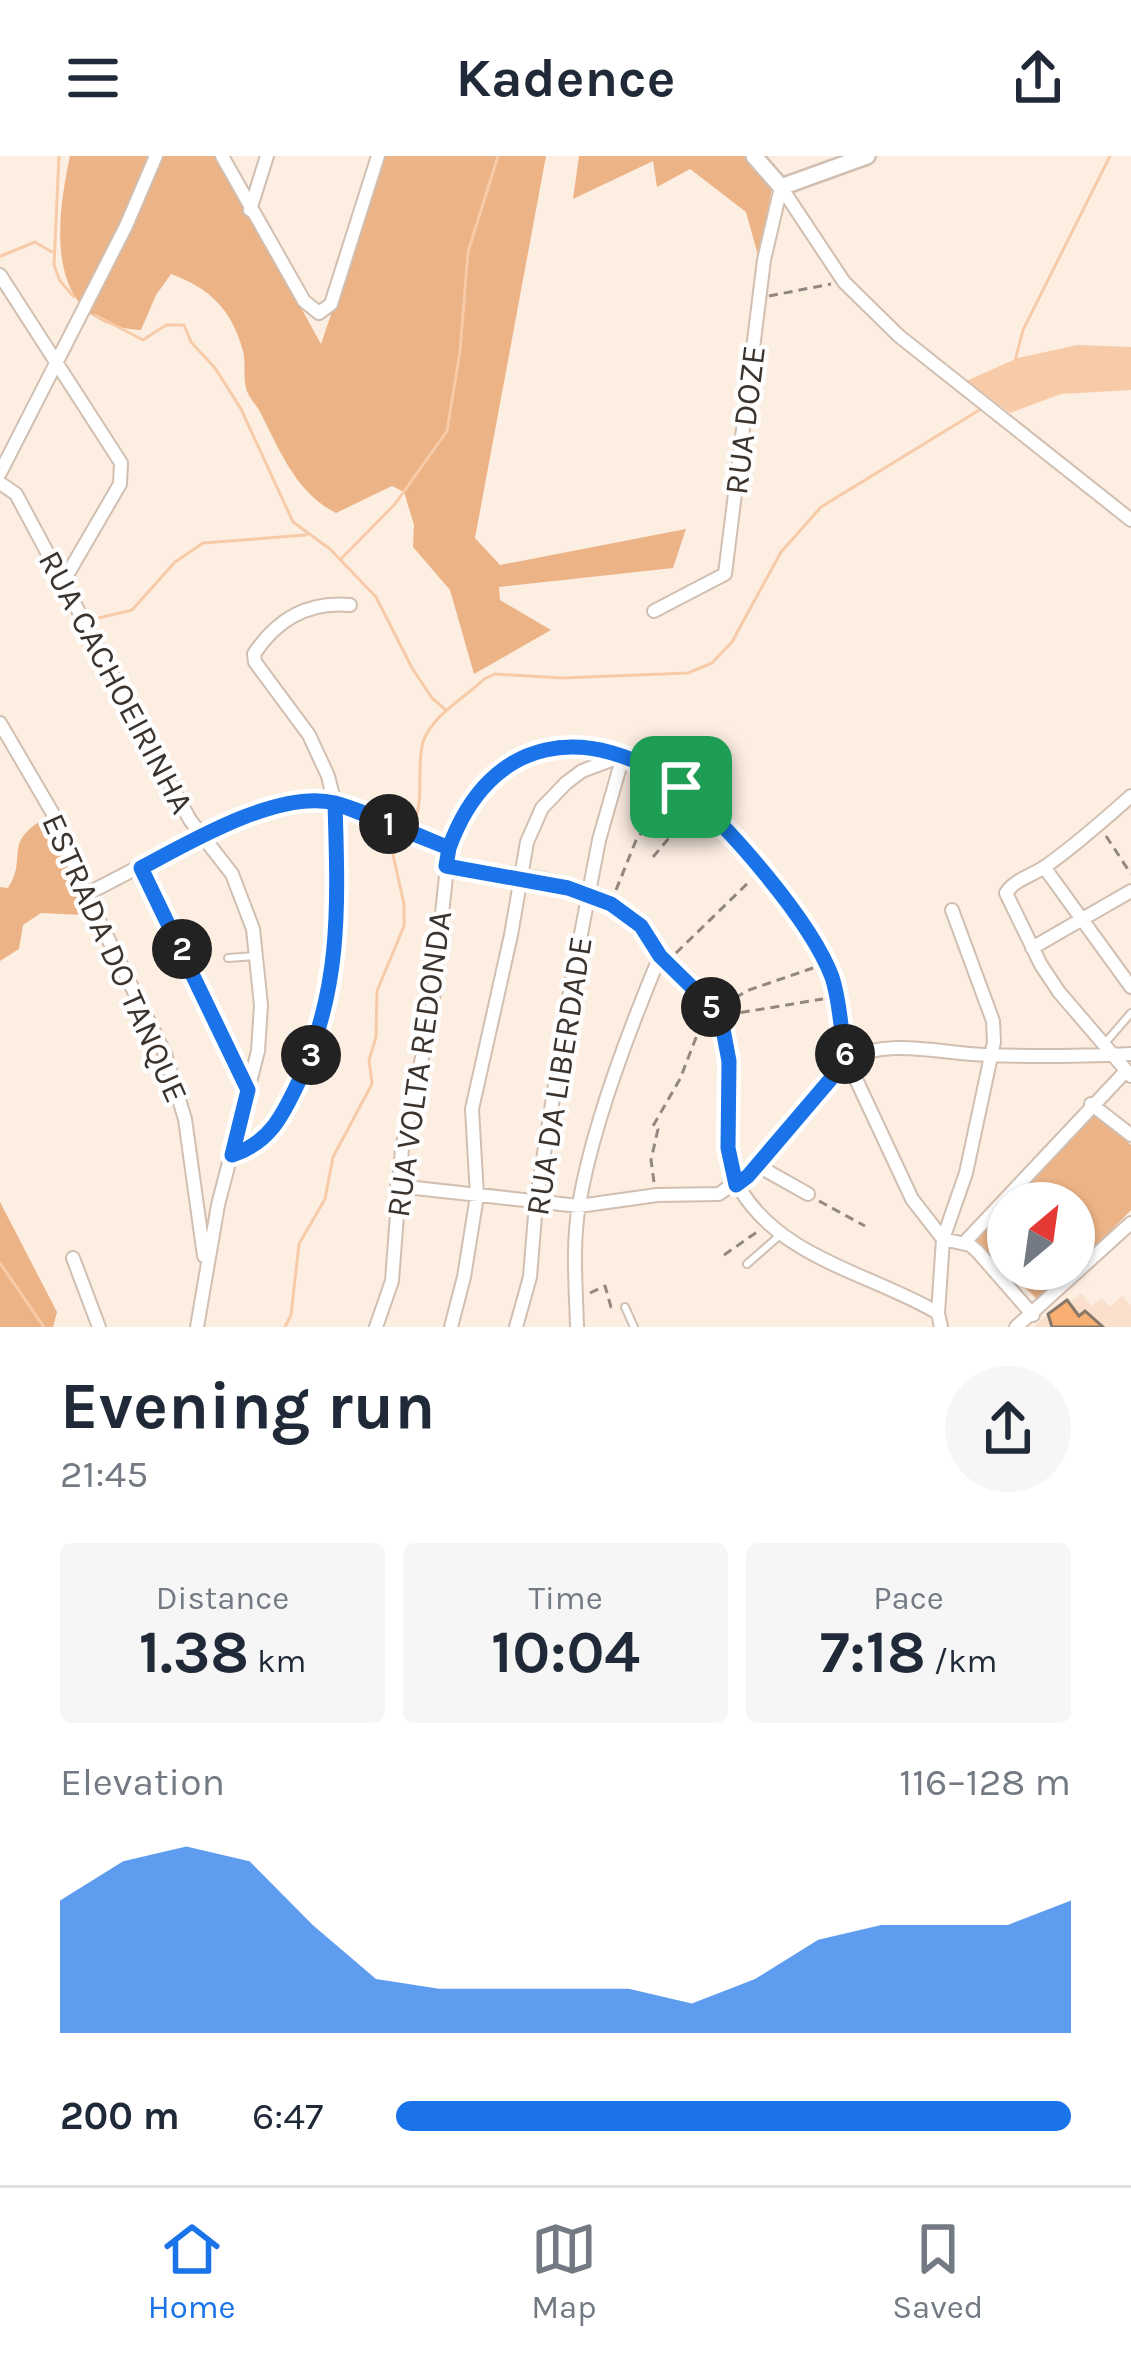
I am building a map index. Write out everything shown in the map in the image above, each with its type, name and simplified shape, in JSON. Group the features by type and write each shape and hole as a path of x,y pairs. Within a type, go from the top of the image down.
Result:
{"street":[{"path":"0,473 126,226 155,156"},
{"path":"221,156 311,310 327,310 378,156"},
{"path":"250,210 267,156"},
{"path":"754,156 781,187 844,282 899,336 1131,520"},
{"path":"781,187 866,156"},
{"name":"RUA DOZE","path":"654,611 725,574 764,260 781,187"},
{"path":"0,274 116,452 122,473 63,583"},
{"name":"RUA CACHOEIRINHA","path":"0,483 16,494 200,836 232,874 257,956 261,1024 218,1205 197,1327"},
{"path":"232,1155 255,1147 272,1130 319,1030 337,947 335,803 328,776 309,735 255,662 254,654 282,622 308,606 350,605"},
{"name":"ESTRADA DO TANQUE","path":"0,723 52,812 177,1089 193,1160 206,1275"},
{"name":"RUA VOLTA REDONDA","path":"376,1327 392,1281 397,1186 406,1121 431,1017 449,848 474,796 502,769 521,758 565,746 623,756 681,787 761,870 826,964 838,998 847,1060 912,1199 943,1239"},
{"path":"451,1327 477,1196 472,1109 527,842 554,794 582,771 623,756"},
{"name":"RUA DA LIBERDADE","path":"516,1327 530,1277 536,1203 589,895 623,756"},
{"path":"964,1243 1091,1105 1128,1074 1106,1042 1059,992 1008,900 1008,887 1044,867 1131,796"},
{"path":"86,894 200,836 296,802 335,803 449,848"},
{"path":"446,866 520,876 589,895 634,918 663,959 716,1013 728,1047 726,1134 736,1185 767,1224 941,1322 943,1239 966,1173 991,1055 993,1021 952,910"},
{"path":"1044,867 1131,987"},
{"path":"141,868 248,1090"},
{"path":"1033,948 1131,891"},
{"path":"577,1327 574,1267 579,1206 594,1142 663,959"},
{"path":"397,1186 579,1206 657,1195 718,1194 758,1166 847,1060 886,1048 991,1055 1131,1054"},
{"path":"1091,1105 1131,1135"},
{"path":"758,1166 808,1194"},
{"path":"1019,1326 1131,1223"},
{"path":"943,1239 964,1243 987,1261 1034,1315"},
{"path":"73,1258 99,1327"}],"lane":[{"path":"228,958 257,956"},
{"path":"1106,1042 1131,1013"},
{"path":"747,1264 782,1234"},
{"path":"625,1307 634,1327"}],"path":[{"path":"760,297 844,282"},
{"path":"611,904 637,838 681,787"},
{"path":"653,857 669,838 711,813"},
{"path":"1098,825 1131,874"},
{"path":"663,959 761,870"},
{"path":"657,1195 651,1160 658,1129 653,1126 680,1079 699,1022 749,990 826,964"},
{"path":"716,1013 838,998"},
{"path":"808,1194 865,1226"},
{"path":"724,1255 767,1224"},
{"path":"577,1298 605,1286 611,1307 625,1307"}],"shaded area":[{"path":"70,156 217,156 321,344 385,156 546,156 475,538 500,565 686,529 673,568 499,587 500,600 551,630 474,674 450,590 413,547 414,525 404,492 392,486 336,513 310,494 290,469 248,394 238,336 218,302 171,274 141,330 109,324 87,311 72,291 60,240"},
{"path":"579,156 746,156 772,188 759,259 746,212 690,169 657,187 653,161 573,199"},
{"path":"1077,345 1131,347 1131,390 1061,394 1010,413 966,381 1018,358"},
{"path":"48,816 84,915 41,913 23,925 19,949 0,961 0,887 8,888 14,877 24,835"},
{"path":"1092,1108 1131,1145 1131,1210 1095,1247 1095,1182 1024,1182"},
{"path":"0,1202 57,1312 53,1327 0,1327"},
{"path":"987,1222 987,1251 973,1237"},
{"path":"1028,1290 1054,1290 1041,1303"},
{"path":"1081,1293 1092,1306 1102,1298 1110,1307 1122,1296 1131,1305 1131,1327 1033,1327 1067,1297 1071,1301"}],"building":[{"path":"1067,1300 1079,1316 1085,1311 1103,1327 1052,1327 1048,1314"}],"waterway":[{"path":"59,156 54,265 74,297"},
{"path":"341,559 395,504 447,431 468,252 498,156"},
{"path":"1015,361 1023,330 1110,156"},
{"path":"1,256 35,242 52,252"},
{"path":"95,315 143,340 166,325 184,325 191,342 215,368 241,409 293,522 330,549 376,597 412,668 446,710"},
{"path":"410,828 418,809 427,732 484,679 495,674 562,678 688,673 712,663 732,642 781,552 821,507 981,409"},
{"path":"90,620 132,610 175,562 203,543 306,535"},
{"path":"285,1327 291,1315 299,1244 325,1199 333,1157 372,1084 369,1060 376,1037 377,991 404,926 393,855 404,836"},
{"path":"0,1263 44,1327"}],"route":[{"path":"681,787 644,764 605,750 551,748 521,758 485,782 466,807 449,848 335,803 308,801 200,836 141,868 248,1090 232,1155 255,1147 272,1130 319,1030 337,947 335,803 403,830 449,848 446,866 568,888 601,898 634,918 660,956 709,1004 722,1024 729,1061 728,1148 736,1185 748,1176 847,1060 838,998 814,943 761,870 702,803 681,787"}]}
